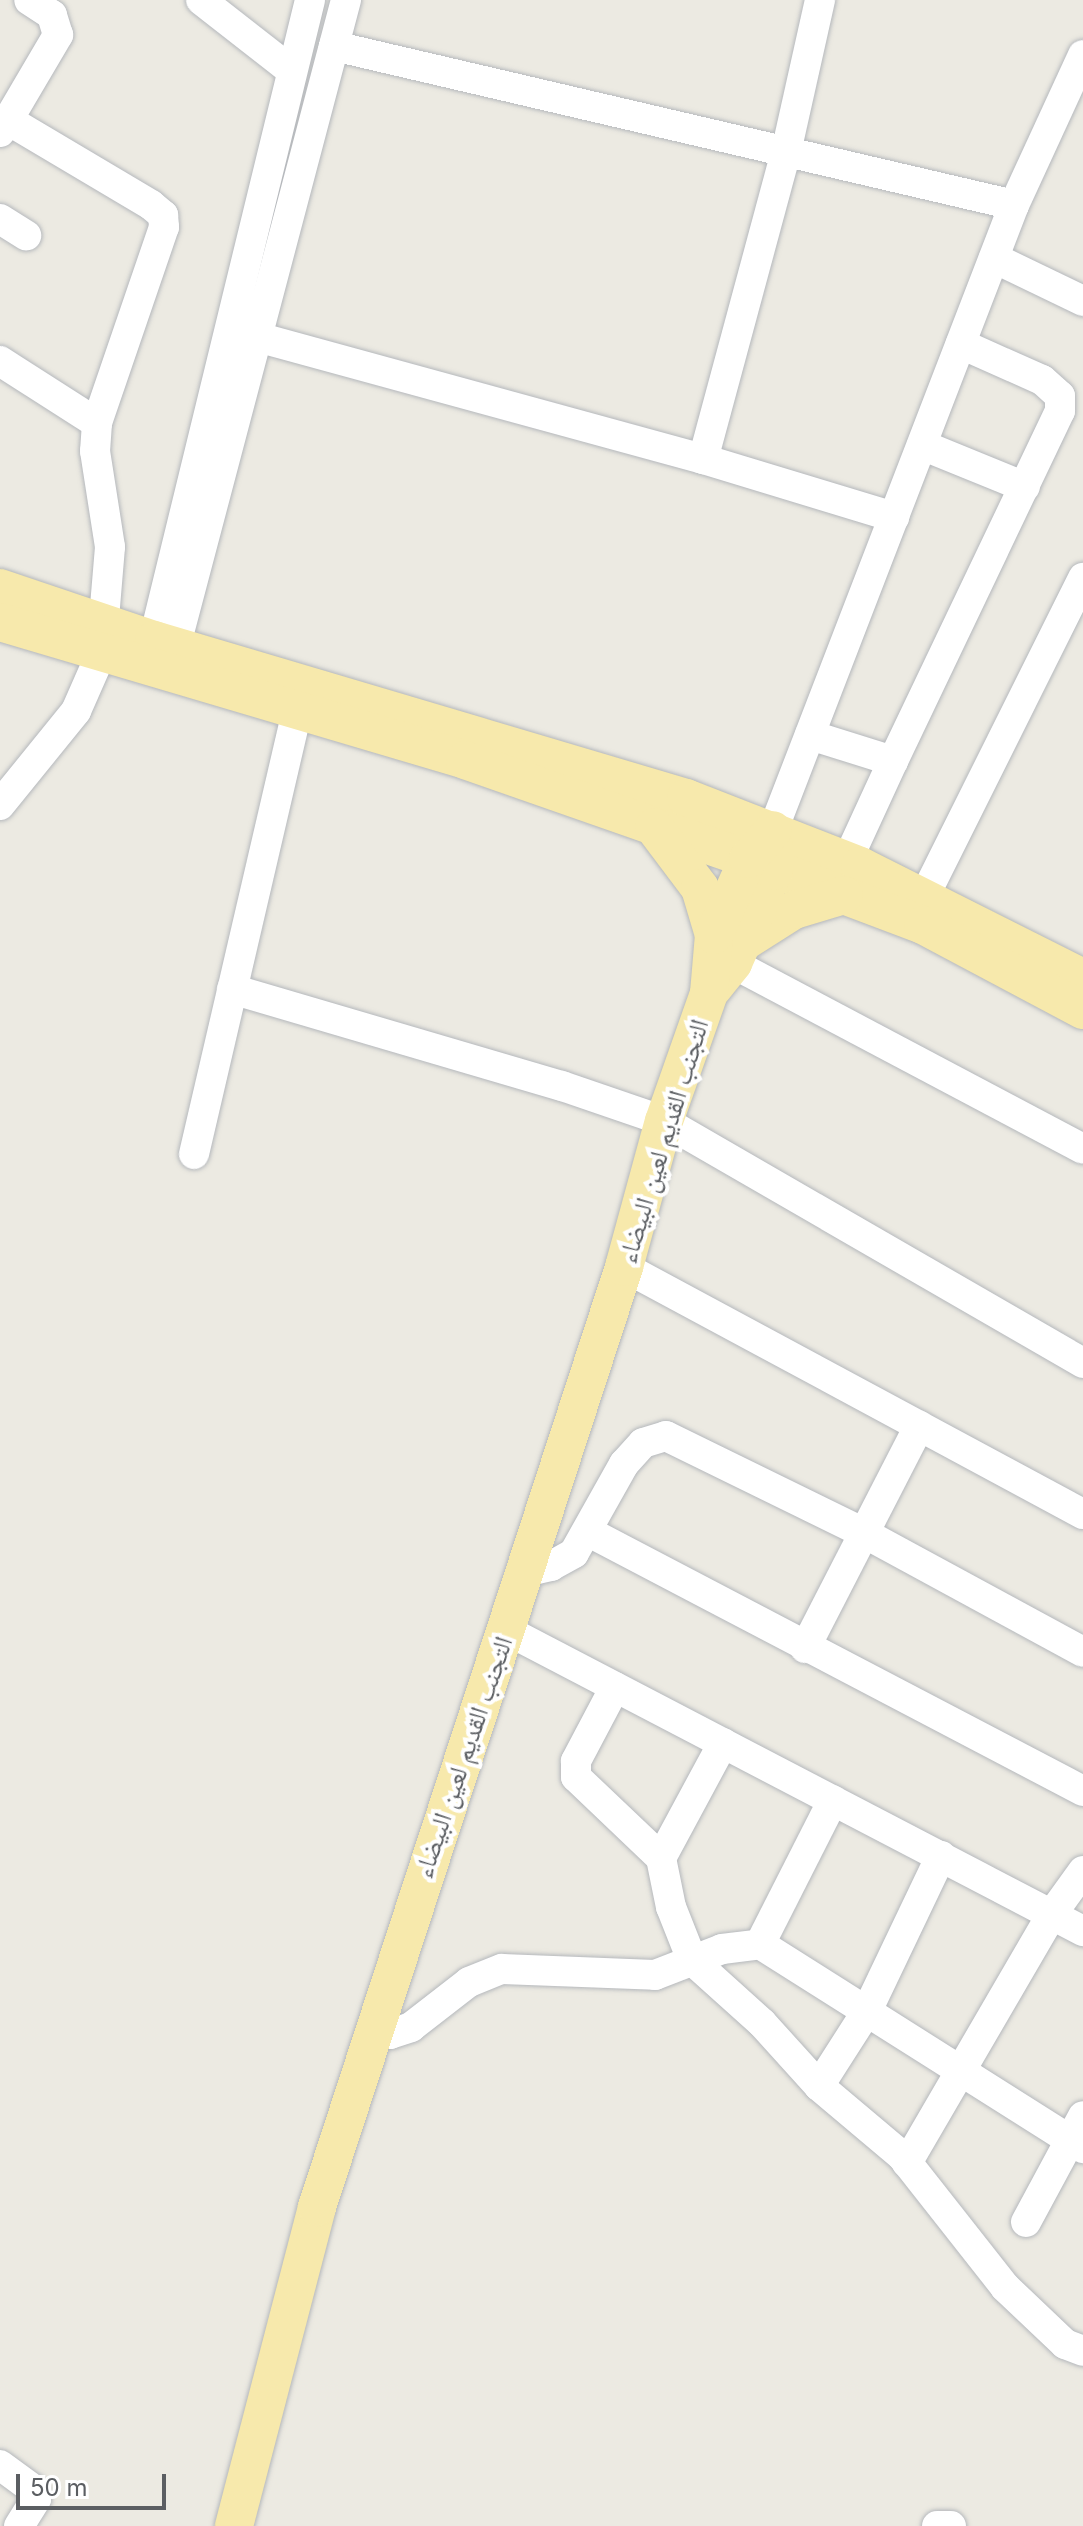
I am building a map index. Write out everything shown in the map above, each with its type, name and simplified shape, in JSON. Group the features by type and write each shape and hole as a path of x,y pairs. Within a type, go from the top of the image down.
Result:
{"main road":[{"path":"0,588 104,639"},
{"path":"0,622 104,639 572,760 773,830 923,925 1082,981"},
{"path":"162,656 297,710 465,760 761,865 846,878 923,899 1082,981"},
{"path":"654,827 700,888 726,949"},
{"path":"726,949 773,830"},
{"path":"726,949 846,878"},
{"name":"التجنب القديم لعين البيضاء","path":"234,2526 317,2207 371,2032 624,1267 664,1121 726,949"}],"street":[{"path":"0,805 76,711 104,639 110,547 95,451 97,423 164,227 163,215 4,126 58,35 52,15 29,0"},
{"path":"201,0 292,71"},
{"path":"162,656 310,0"},
{"path":"162,656 257,337 346,0"},
{"path":"703,459 786,152 820,0"},
{"path":"334,46 1014,205"},
{"path":"773,830 1014,205 1083,55"},
{"path":"0,219 26,235"},
{"path":"994,258 1083,301"},
{"path":"257,337 703,459 894,517"},
{"path":"846,878 893,761 1060,411 1060,396 1042,380 961,344"},
{"path":"0,361 97,423"},
{"path":"922,445 1025,487"},
{"path":"923,899 1080,591"},
{"path":"194,1154 297,710"},
{"path":"810,735 893,761"},
{"path":"726,949 1083,1149"},
{"path":"232,989 562,1086 664,1121 1083,1363"},
{"path":"624,1267 1083,1514"},
{"path":"805,1648 919,1426"},
{"path":"525,1572 551,1566 574,1553 624,1464 643,1443 666,1436 864,1533 1083,1652"},
{"path":"587,1531 805,1648 1083,1791"},
{"path":"506,1630 1083,1931"},
{"path":"615,1687 576,1761 576,1777 661,1858 671,1907 692,1960 762,2023 819,2086 907,2163 1005,2287 1065,2344 1083,2351"},
{"path":"661,1858 723,1743"},
{"path":"760,1944 833,1800"},
{"path":"819,2086 867,2011 941,1856"},
{"path":"907,2163 1052,1914 1083,1871"},
{"path":"371,2032 390,2034 411,2027 469,1982 502,1969 638,1977 760,1944 962,2072 1078,2135 1026,2222"},
{"path":"0,2465 34,2490 36,2499 19,2526"},
{"path":"937,2526 951,2526"}]}
